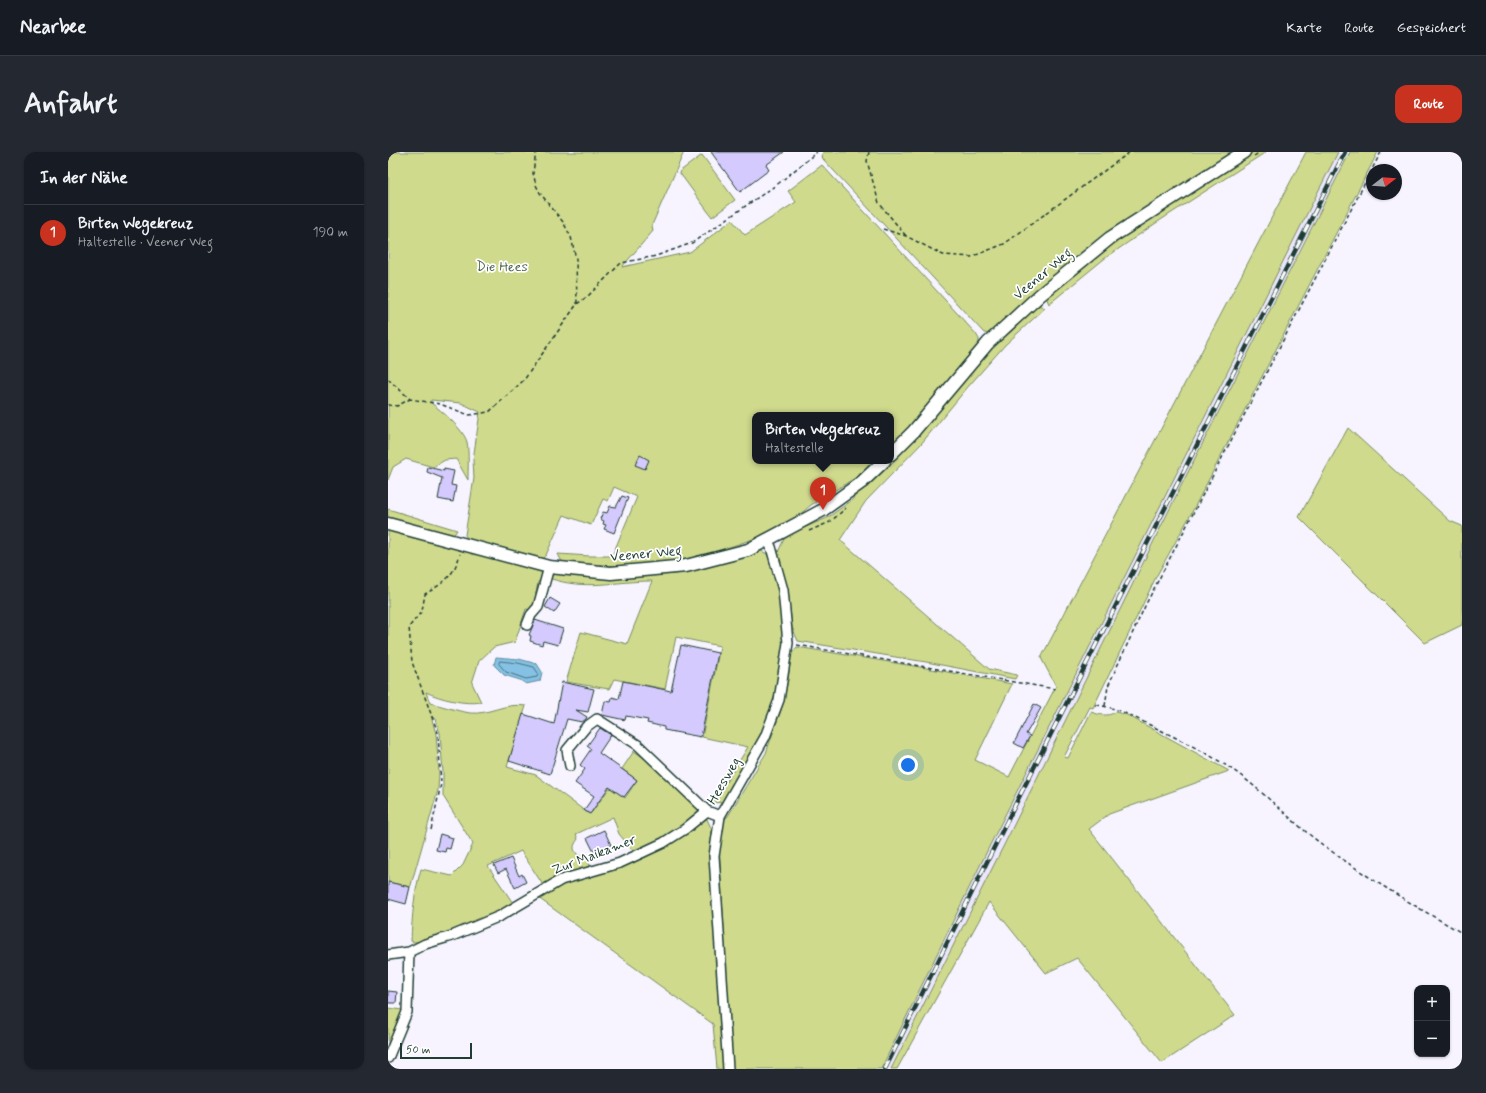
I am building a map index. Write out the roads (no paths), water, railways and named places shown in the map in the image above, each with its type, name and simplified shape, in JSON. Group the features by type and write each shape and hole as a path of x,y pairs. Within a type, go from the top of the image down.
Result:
{"main road":[{"name":"Veener Weg","path":"894,451 913,432 988,343 1040,294 1110,238 1249,154"},
{"name":"Veener Weg","path":"388,524 549,567 611,573 686,566 748,550 823,510 862,482 881,464"}],"street":[{"name":"Heesweg","path":"728,1069 714,856 720,816 765,738 779,700 788,643 783,590 771,547 767,539"},
{"path":"527,625 531,615 538,607 549,567"},
{"path":"570,766 567,750 586,727 597,719 638,745 707,811 720,816"},
{"name":"Zur Maikamer","path":"388,955 409,952 425,944 452,936 500,916 560,880 620,863 656,846 686,829 707,811"},
{"path":"388,1058 407,1012 409,952"}],"water":[{"path":"496,657 519,659 537,664 542,672 540,681 526,684 520,680 504,675 494,665"}],"railway":[{"path":"885,1069 1010,815 1345,152"}],"place":[{"name":"Birten Wegekreuz","path":"823,510"}],"park label":[{"name":"Die Hees","path":"502,267"}]}
